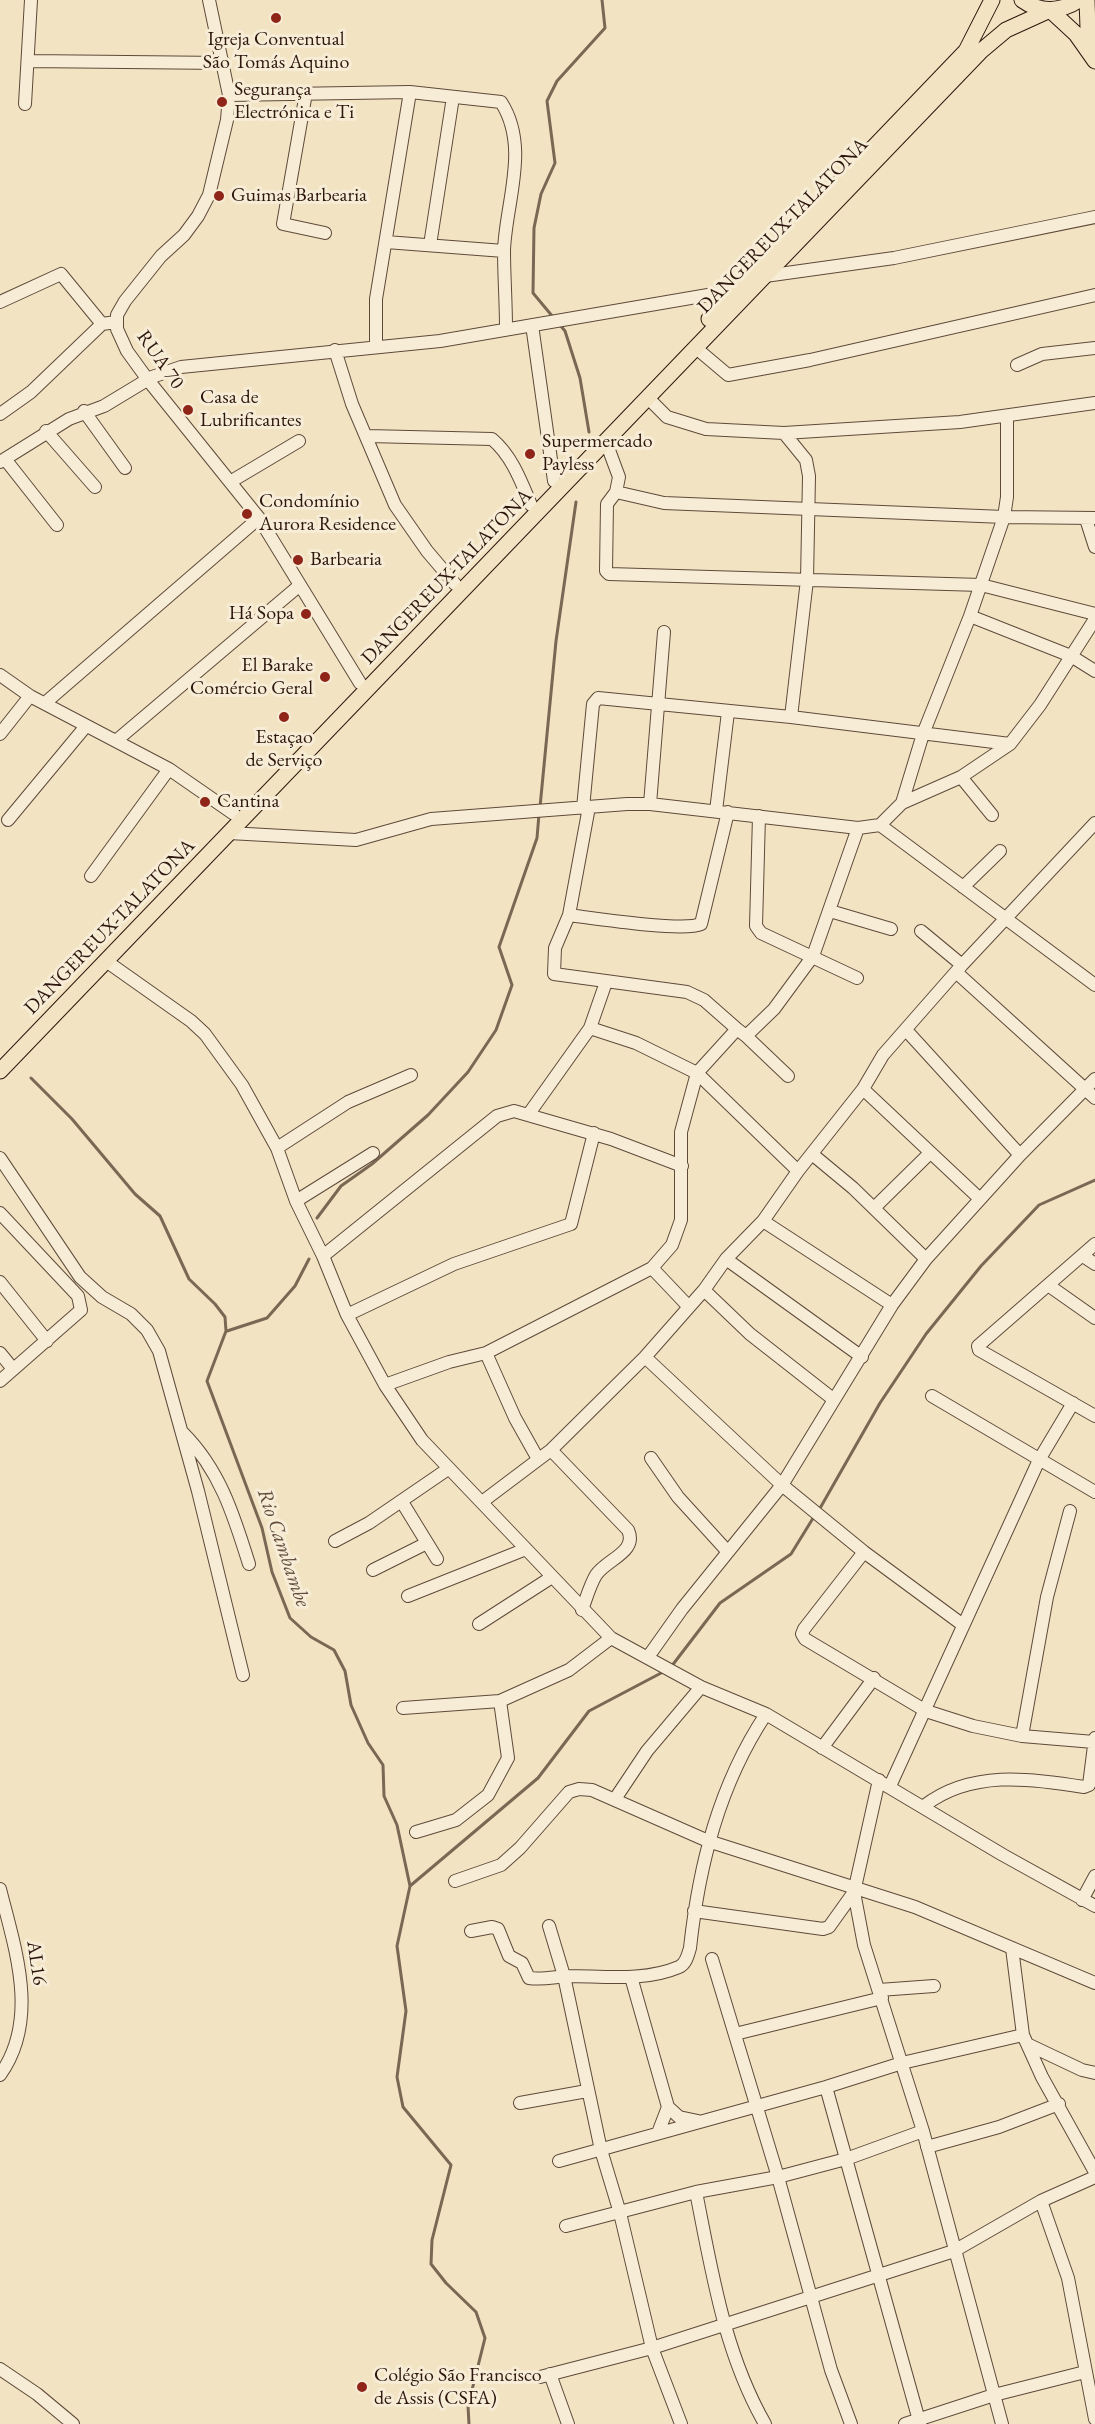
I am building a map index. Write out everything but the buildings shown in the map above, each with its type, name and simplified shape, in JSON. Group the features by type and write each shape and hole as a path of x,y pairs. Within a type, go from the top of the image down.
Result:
{"main road":[{"path":"970,55 992,0"},
{"path":"1022,0 1034,7 1050,10 1060,9 1079,0"},
{"path":"1087,0 1088,28 1095,52"},
{"path":"970,55 1001,33 1050,10"},
{"path":"1050,10 1076,34 1095,61"},
{"name":"DANGEREUX-TALATONA","path":"0,1059 31,1033 106,961 765,276 970,55"},
{"name":"DANGEREUX-TALATONA","path":"0,1071 31,1033 234,814 737,290 970,55"}],"street":[{"path":"25,104 31,0"},
{"name":"RUA 70","path":"209,0 230,95 227,120 205,203 184,235 161,256 125,301 116,322 122,343 148,380 259,518 360,683"},
{"path":"28,61 224,63"},
{"path":"230,95 410,92 501,102 512,119 516,139 504,251 506,328"},
{"path":"376,347 376,299 410,92"},
{"path":"306,93 283,224 325,233"},
{"path":"430,245 453,97"},
{"path":"765,276 894,258 1095,217"},
{"path":"386,242 504,251"},
{"path":"0,302 61,274 102,324"},
{"path":"57,525 3,461 46,431 84,411 104,406 148,380 181,367 440,341 737,290"},
{"path":"696,348 728,375 810,360 1095,295"},
{"path":"0,414 31,392 102,324 116,322"},
{"path":"532,325 554,481"},
{"path":"1017,364 1042,354 1095,348"},
{"path":"335,350 352,404 368,436 395,505 427,551 455,584"},
{"path":"648,398 672,419 706,429 784,433 960,422 1095,403"},
{"path":"84,411 125,468"},
{"path":"902,803 923,734 981,585 1004,518 1007,497 1007,416"},
{"path":"46,431 95,488"},
{"path":"784,433 806,459 809,476 807,580 791,717"},
{"path":"368,436 492,438 501,447 518,474 531,505"},
{"path":"230,482 299,441"},
{"path":"606,442 619,477 616,492 607,504 606,571 609,574 981,585 1095,614"},
{"path":"616,492 664,503 1004,518 1091,519 1095,547"},
{"path":"45,703 259,518"},
{"path":"117,740 300,585"},
{"path":"969,616 1071,656 1095,671"},
{"path":"229,832 356,840 431,819 650,804 858,828 880,825 902,803 961,777 1010,744 1040,705 1095,619"},
{"path":"650,804 664,632"},
{"path":"0,675 30,696 170,769 234,814"},
{"path":"0,734 30,696"},
{"path":"788,1076 704,1000 687,992 554,974 559,936 569,915 586,808 594,700 598,698 791,717 1010,744"},
{"path":"569,915 691,927 701,924 722,812 728,712"},
{"path":"8,820 86,726"},
{"path":"91,876 170,769"},
{"path":"961,777 992,815"},
{"path":"759,816 756,927 762,933 857,978"},
{"path":"482,1502 551,1449 645,1357 704,1290 726,1259 764,1221 798,1171 863,1089 883,1055 959,968 1095,823"},
{"path":"880,825 1095,985"},
{"path":"385,1385 449,1362 486,1353 652,1268 672,1245 681,1220 681,1132 697,1073 742,1033 774,1009 813,956 858,828"},
{"path":"963,887 1000,851"},
{"path":"830,911 891,929"},
{"path":"648,1657 681,1609 782,1485 892,1305 926,1259 1020,1155 1092,1088 921,931"},
{"path":"106,961 205,1034 242,1085 277,1148 296,1201 323,1256 347,1315 385,1385 422,1440 611,1638 701,1687 766,1714 1095,1906"},
{"path":"528,1115 590,1028 606,982"},
{"path":"590,1028 636,1043 697,1073 798,1171"},
{"path":"906,1030 1020,1155"},
{"path":"277,1148 348,1102 411,1075"},
{"path":"863,1089 980,1199"},
{"path":"323,1256 497,1116 514,1111 594,1133 682,1166"},
{"path":"347,1315 454,1264 571,1224 594,1133"},
{"path":"296,1201 373,1153"},
{"path":"874,1208 930,1153"},
{"path":"812,1154 874,1208 926,1259"},
{"path":"0,1158 80,1277 102,1298 131,1314 147,1330 159,1351 198,1491 243,1674"},
{"path":"0,1213 81,1302 78,1315 0,1381"},
{"path":"764,1221 892,1305"},
{"path":"1095,1245 978,1346 979,1350 1095,1416"},
{"path":"1083,1256 1095,1264"},
{"path":"726,1259 862,1357"},
{"path":"652,1268 689,1307"},
{"path":"0,1282 47,1341"},
{"path":"1048,1284 1095,1318"},
{"path":"704,1290 750,1334 833,1400"},
{"path":"0,1353 13,1369"},
{"path":"486,1353 515,1418 538,1459"},
{"path":"645,1357 782,1485 864,1552 963,1625"},
{"path":"932,1396 1095,1492"},
{"path":"891,1786 1039,1460 1073,1403"},
{"path":"180,1430 213,1470 232,1508 249,1564"},
{"path":"551,1449 628,1530 631,1536 629,1546 598,1573 582,1610"},
{"path":"651,1458 678,1497 728,1552"},
{"path":"335,1541 402,1502 448,1469"},
{"path":"402,1502 437,1559"},
{"path":"1022,1736 1047,1597 1070,1511"},
{"path":"373,1570 427,1543"},
{"path":"408,1596 526,1549"},
{"path":"864,1552 802,1634 805,1639 926,1711 974,1726 1022,1736 1095,1740 1092,1782 1084,1787 1031,1778 1005,1778 941,1793 924,1806"},
{"path":"480,1624 552,1577"},
{"path":"403,1708 501,1701 568,1670 611,1638"},
{"path":"822,1748 874,1678"},
{"path":"615,1799 647,1751 701,1687"},
{"path":"416,1832 456,1820 488,1795 508,1758 501,1701"},
{"path":"471,1931 492,1927 498,1929 502,1934 504,1949 509,1956 522,1963 529,1978 631,1977 681,1967 687,1959 690,1948 694,1911 708,1841 725,1792 748,1741 766,1714"},
{"path":"694,1911 829,1928 854,1890 879,1780"},
{"path":"455,1881 501,1865 520,1848 569,1792 579,1788 592,1790 708,1841 854,1890 915,1906 1095,1983"},
{"path":"1082,1900 1095,1876"},
{"name":"AL16","path":"0,1889 22,1979 18,2030 14,2048 0,2075"},
{"path":"854,1890 864,1945 923,2131 1002,2424"},
{"path":"549,1926 564,1976 600,2150 620,2213 652,2348 681,2424"},
{"path":"568,2424 545,2375 652,2348 881,2277 954,2251 1041,2201 1095,2174 1025,2040 1012,1948"},
{"path":"712,1959 778,2177 831,2370 850,2424"},
{"path":"631,1977 668,2107 679,2117 700,2122"},
{"path":"735,2034 880,1994 934,1986"},
{"path":"559,2161 826,2087 902,2063 1025,2040 1067,2064 1095,2073"},
{"path":"826,2087 881,2277 919,2421"},
{"path":"520,2103 587,2091"},
{"path":"927,2147 999,2127 1059,2104"},
{"path":"658,2133 668,2107"},
{"path":"566,2226 696,2192 778,2177 846,2159 923,2131"},
{"path":"696,2192 723,2326 747,2393 765,2424"},
{"path":"1041,2201 1068,2278 1084,2372 1095,2419"},
{"path":"0,2369 37,2394 73,2424"},
{"path":"905,2424 994,2395 1084,2372"}],"waterway":[{"path":"553,317 533,293 534,228 541,194 555,163 547,101 557,81 605,28 602,0"},
{"path":"560,325 565,331 580,378 589,432"},
{"path":"540,807 556,641 576,502"},
{"path":"317,1218 341,1186 372,1164 428,1115 468,1072 496,1030 512,985 499,947 537,838 539,814"},
{"name":"Rio Cambambe","path":"31,1078 72,1119 135,1194 160,1216 189,1279 225,1317 226,1331 207,1381 262,1528 272,1572 290,1618 311,1637 334,1650 345,1671 351,1705 368,1743 383,1765 384,1796 397,1825 410,1886 397,1946 406,2011 397,2077 403,2107 451,2165 432,2240 431,2264 446,2283 476,2312 485,2338 468,2406 469,2424"},
{"path":"819,1510 880,1403 926,1334 981,1266 1039,1205 1095,1180"},
{"path":"227,1331 267,1318 295,1286 309,1259"},
{"path":"671,1667 720,1603 791,1554 815,1515"},
{"path":"410,1886 538,1778 589,1711 663,1672"}],"place":[{"name":"Igreja Conventual São Tomás Aquino","path":"276,18"},
{"name":"Segurança Electrónica e Ti","path":"222,102"},
{"name":"Guimas Barbearia","path":"219,196"},
{"name":"Casa de Lubrificantes","path":"188,410"},
{"name":"Supermercado Payless","path":"530,454"},
{"name":"Condomínio Aurora Residence","path":"247,514"},
{"name":"Barbearia","path":"298,560"},
{"name":"Há Sopa","path":"306,614"},
{"name":"El Barake Comércio Geral","path":"325,677"},
{"name":"Estaçao de Serviço","path":"284,717"},
{"name":"Cantina","path":"205,802"},
{"name":"Colégio São Francisco de Assis (CSFA)","path":"362,2387"}]}
